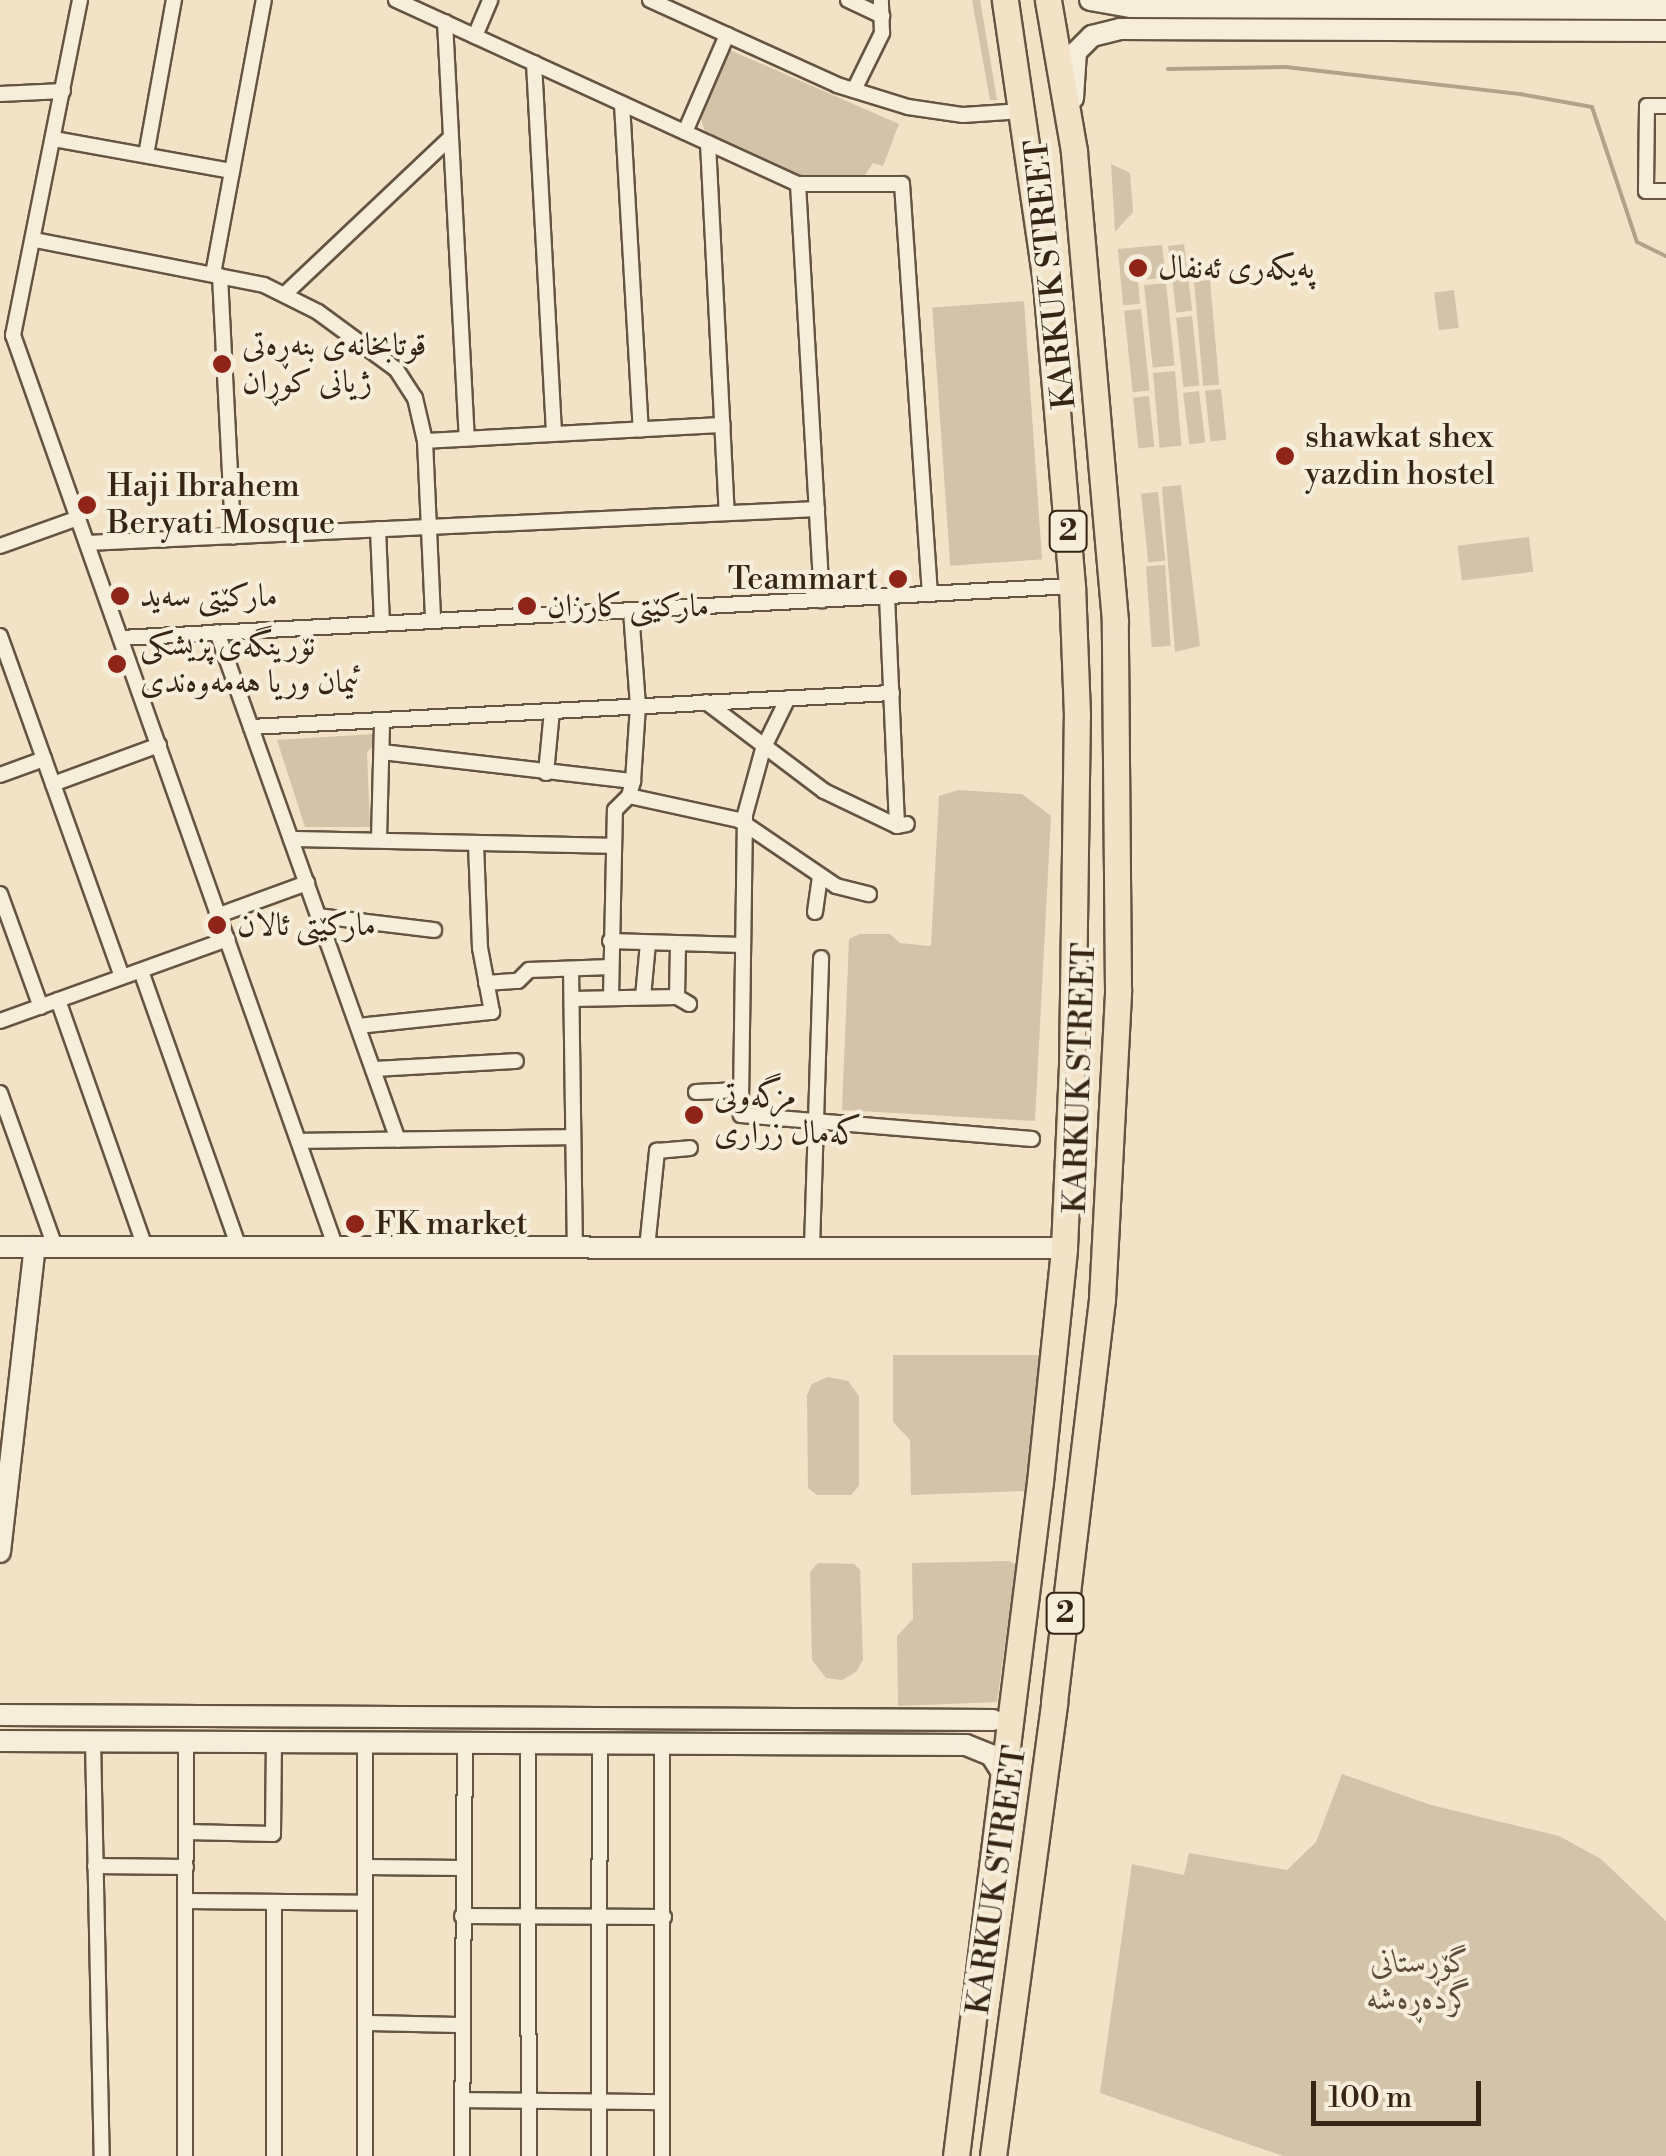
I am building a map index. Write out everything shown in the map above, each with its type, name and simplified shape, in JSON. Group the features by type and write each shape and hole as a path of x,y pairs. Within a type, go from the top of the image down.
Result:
{"highway":[{"name":"KARKUK STREET","path":"956,2156 1006,1776 1064,1248 1072,1066 1077,813 1072,586 1046,282 1005,0"},
{"name":"KARKUK STREET","path":"992,2156 1102,1299 1116,1068 1119,774 1115,621 1073,146 1048,0"},
{"path":"1072,1066 1116,1068"}],"street":[{"path":"80,0 34,240 7,335 78,518 336,1248"},
{"path":"146,155 174,0"},
{"path":"234,536 216,275 264,0"},
{"path":"396,0 798,184 902,184 930,594"},
{"path":"475,36 490,0"},
{"path":"650,0 854,90 934,112 1022,111"},
{"path":"848,0 882,8 882,32 854,90"},
{"path":"1090,0 1131,7 1666,9"},
{"path":"1229,6 1229,29"},
{"path":"444,22 467,438"},
{"path":"1073,146 1076,52 1092,36 1120,30 1666,31"},
{"path":"684,132 727,34"},
{"path":"534,63 554,433"},
{"path":"0,94 63,91"},
{"path":"622,104 641,429"},
{"path":"1666,106 1647,106 1646,191 1666,191"},
{"path":"54,138 232,171"},
{"path":"286,294 450,138"},
{"path":"708,143 727,512"},
{"path":"798,184 822,600"},
{"path":"34,240 216,275 286,294 359,338 396,369 415,398 426,441 433,620"},
{"path":"426,441 723,425"},
{"path":"87,543 816,510"},
{"path":"0,546 78,518"},
{"path":"378,530 382,624"},
{"path":"121,638 1072,586"},
{"path":"706,702 763,749 824,791 902,825 888,596"},
{"path":"611,998 615,810 631,789 638,706 631,610"},
{"path":"217,632 398,1140"},
{"path":"0,636 122,976"},
{"path":"251,728 892,693"},
{"path":"788,698 763,749 745,823 741,1115 818,1125 1032,1139"},
{"path":"546,773 552,711"},
{"path":"379,839 382,721"},
{"path":"53,784 159,745"},
{"path":"382,752 546,773 631,789 745,823 836,886 869,894"},
{"path":"0,775 44,759"},
{"path":"291,839 613,846"},
{"path":"358,1026 492,1012 480,948 476,844"},
{"path":"816,912 820,875"},
{"path":"219,914 306,883"},
{"path":"0,894 6,928 40,1007"},
{"path":"318,916 434,930"},
{"path":"0,1021 228,939"},
{"path":"610,942 742,945"},
{"path":"643,997 648,943"},
{"path":"572,999 643,997 683,1001 678,944"},
{"path":"812,1248 821,958"},
{"path":"486,984 518,981 528,970 611,968"},
{"path":"571,969 575,1248"},
{"path":"141,971 239,1248"},
{"path":"58,1000 145,1248"},
{"path":"374,1069 516,1061"},
{"path":"696,1092 740,1090"},
{"path":"0,1552 45,1248 2,1103"},
{"path":"300,1142 574,1138"},
{"path":"648,1248 657,1151 690,1148"},
{"path":"0,1248 1064,1248"},
{"path":"966,1745 985,1734 1014,1692"},
{"path":"0,1716 993,1720"},
{"path":"186,1832 273,1834 264,1742 253,1719"},
{"path":"559,1720 559,1742"},
{"path":"0,1740 966,1745 991,1754 1006,1776"},
{"path":"92,1741 102,2156"},
{"path":"185,2156 186,1742"},
{"path":"365,1742 365,2156"},
{"path":"462,2156 465,1742"},
{"path":"528,1742 529,2156"},
{"path":"600,1742 600,2156"},
{"path":"662,1743 662,2156"},
{"path":"95,1866 186,1867"},
{"path":"365,1867 462,1868"},
{"path":"186,1901 365,1903"},
{"path":"274,1902 274,2156"},
{"path":"462,1916 664,1918"},
{"path":"365,2023 462,2024"},
{"path":"462,2100 662,2102"}],"green space":[{"path":"972,0 980,0 997,100 990,100"},
{"path":"730,50 899,124 883,166 873,163 864,177 796,177 705,132 701,119"},
{"path":"1111,164 1130,173 1133,212 1115,232"},
{"path":"1184,244 1192,311 1176,312 1168,246"},
{"path":"1162,245 1166,278 1138,280 1140,304 1123,305 1118,249"},
{"path":"1210,280 1219,385 1203,386 1194,281"},
{"path":"1166,283 1175,366 1153,368 1144,285"},
{"path":"1454,290 1459,328 1439,330 1434,292"},
{"path":"1024,301 1042,559 950,566 932,307"},
{"path":"1141,309 1150,391 1133,392 1124,311"},
{"path":"1192,316 1199,386 1183,387 1176,318"},
{"path":"1175,371 1182,446 1160,448 1153,373"},
{"path":"1221,389 1226,440 1210,441 1205,391"},
{"path":"1199,391 1205,443 1189,445 1183,393"},
{"path":"1149,396 1154,447 1138,448 1133,398"},
{"path":"1181,485 1200,646 1175,652 1162,487"},
{"path":"1158,492 1165,561 1148,562 1141,494"},
{"path":"1529,537 1533,572 1462,581 1458,546"},
{"path":"1165,565 1171,646 1152,647 1146,566"},
{"path":"375,734 374,745 367,752 370,827 305,827 277,740"},
{"path":"958,790 1022,794 1051,816 1035,1121 842,1110 849,939 860,934 890,934 900,943 931,946 939,796"},
{"path":"893,1355 1040,1355 1026,1491 911,1495 910,1440 893,1422"},
{"path":"828,1377 848,1381 859,1396 859,1486 851,1495 817,1495 808,1488 807,1395 812,1384"},
{"path":"1009,1561 1016,1565 997,1702 898,1706 897,1636 913,1619 912,1563"},
{"path":"818,1563 854,1564 860,1570 863,1660 856,1672 842,1680 826,1678 812,1660 810,1572"},
{"name":"گۆڕستانی گردەڕەشە","path":"1342,1774 1431,1805 1559,1836 1601,1859 1666,1921 1666,2156 1283,2156 1100,2093 1132,1864 1184,1875 1189,1853 1287,1870 1316,1842"}],"waterway":[{"path":"1168,69 1286,67 1520,94 1592,107 1637,242 1666,256"}],"place":[{"name":"پەیکەری ئەنفال","path":"1138,268"},
{"name":"قوتابخانەی بنەڕەتی ژیانی کوڕان","path":"222,364"},
{"name":"shawkat shex yazdin hostel","path":"1285,456"},
{"name":"Haji Ibrahem Beryati Mosque","path":"87,505"},
{"name":"Teammart","path":"898,579"},
{"name":"مارکێتی سەید","path":"120,596"},
{"name":"مارکێتی کارزان","path":"527,606"},
{"name":"نۆرینگەی پزیشکی ئیمان وریا هەمەوەندی","path":"117,664"},
{"name":"مارکێتی ئالان","path":"217,925"},
{"name":"مزگەوتی کەمال زراری","path":"694,1115"},
{"name":"FK market","path":"355,1224"}]}
